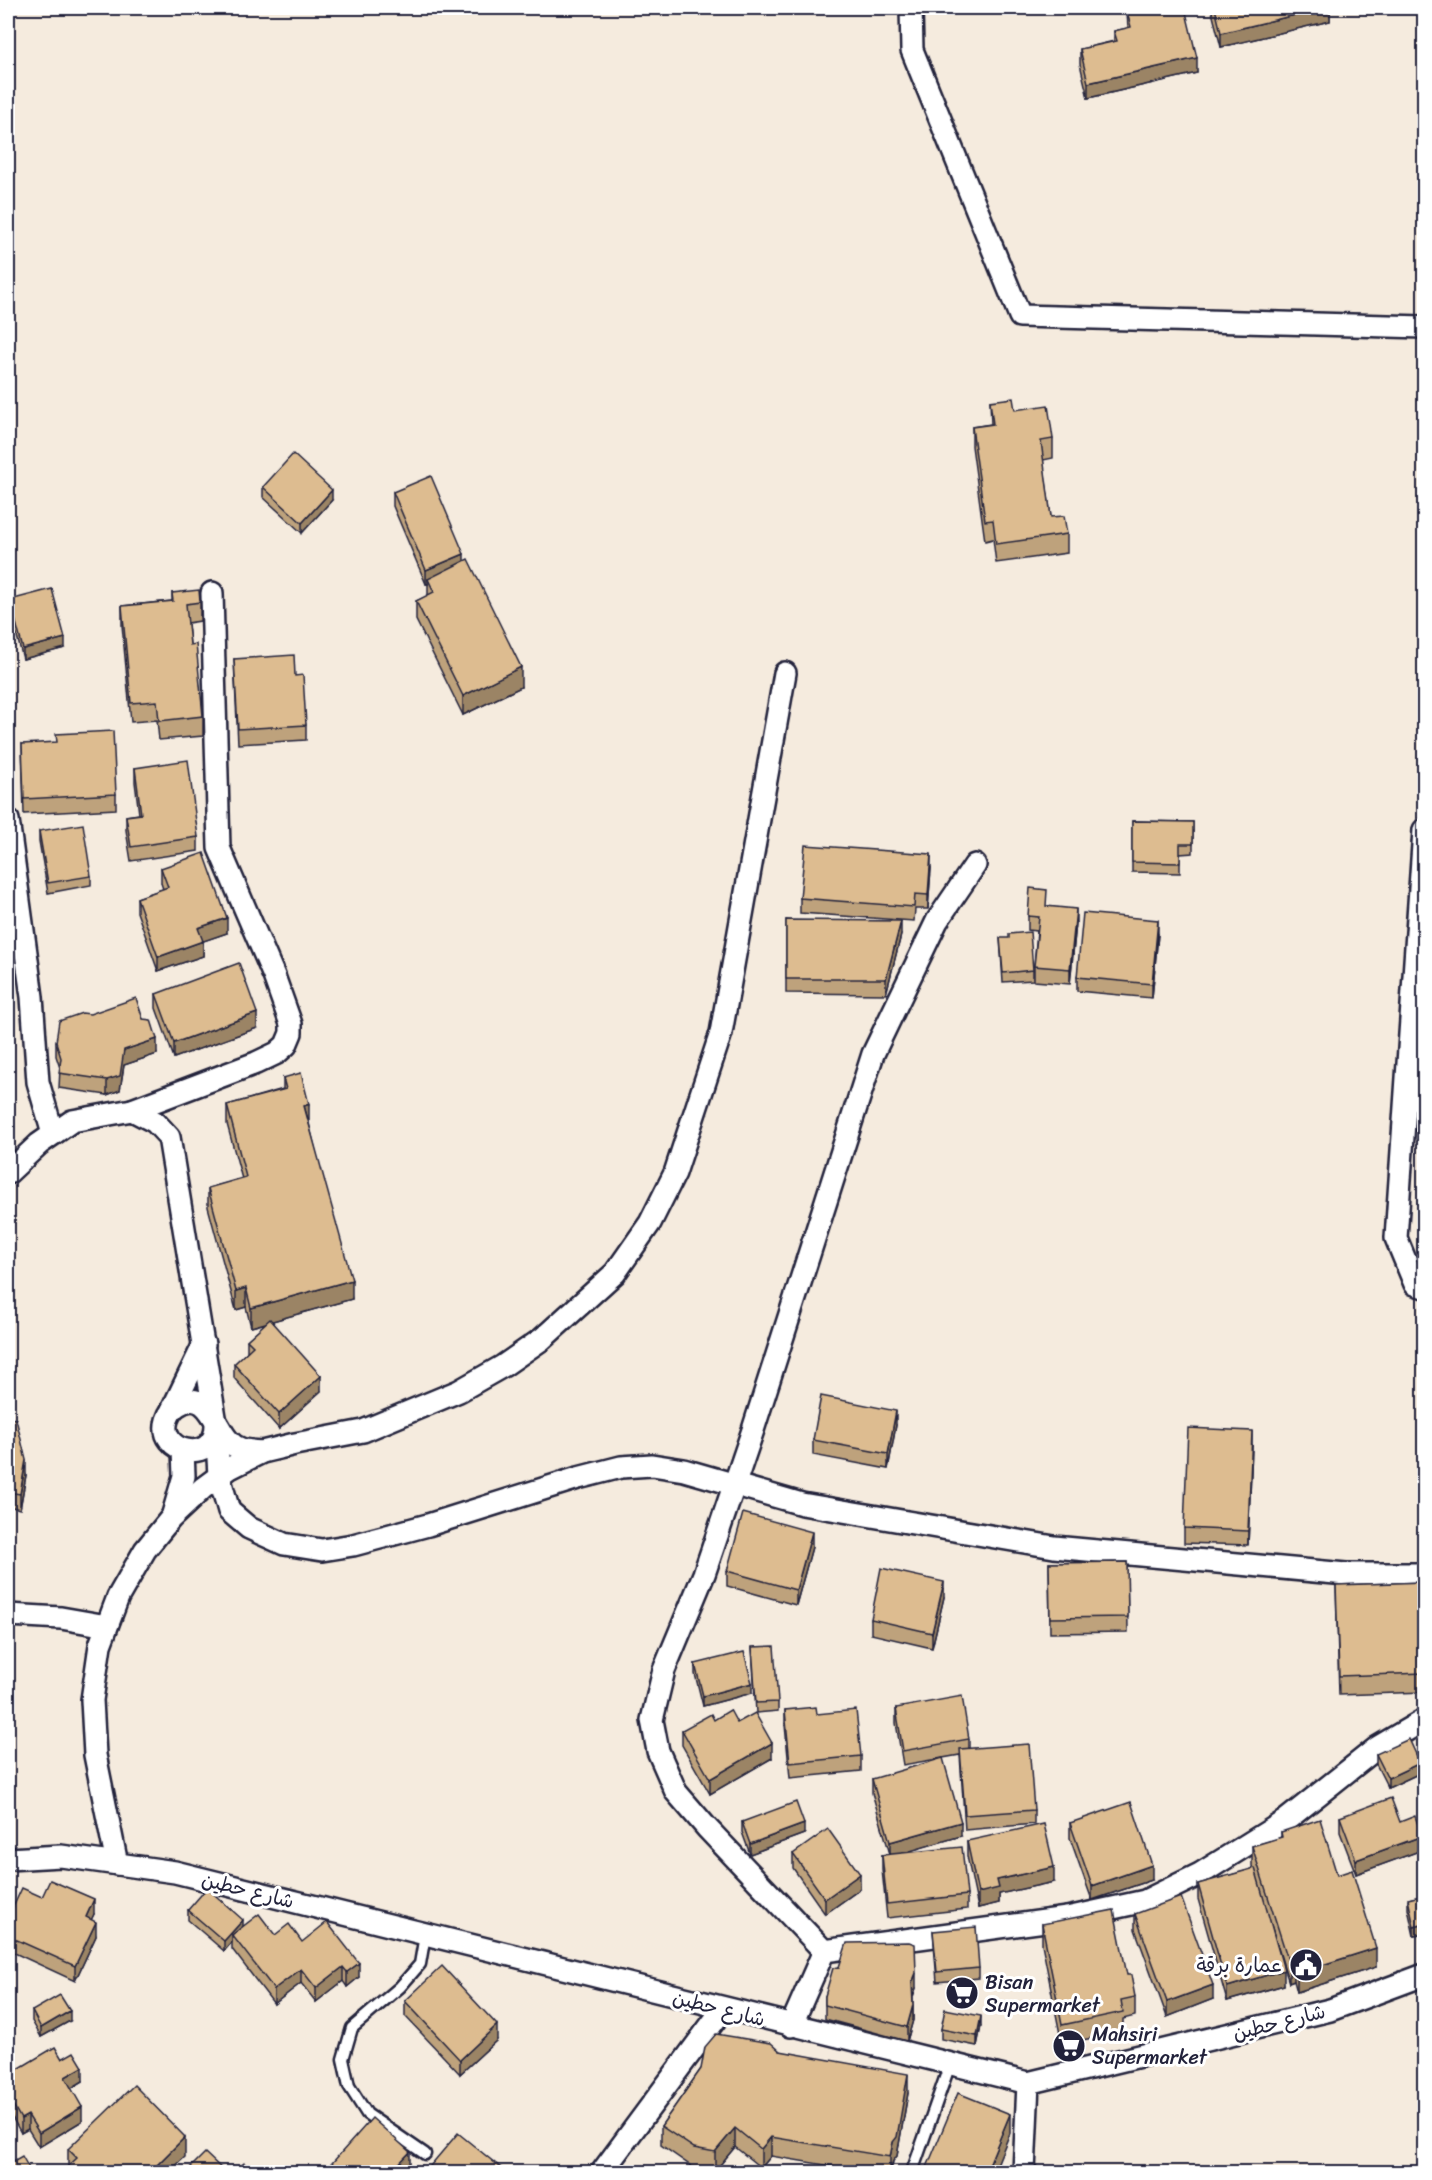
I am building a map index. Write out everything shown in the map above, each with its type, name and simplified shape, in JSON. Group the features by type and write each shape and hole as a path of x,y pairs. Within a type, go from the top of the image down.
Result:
{"street":[{"path":"911,8 912,50 1020,316 1425,327"},
{"path":"8,1173 39,1144 72,1121 132,1110 200,1084 277,1053 286,1045 291,1033 291,1024 274,976 219,848 212,593"},
{"path":"117,1864 95,1755 92,1700 100,1645 118,1597 145,1550 171,1518 230,1468 262,1452 363,1431 459,1391 503,1366 550,1332 615,1273 650,1223 675,1173 721,1033 785,673"},
{"path":"8,820 32,997 38,1082 53,1134"},
{"path":"1425,830 1396,1238 1414,1284 1425,1287"},
{"path":"824,1951 706,1828 676,1792 658,1751 652,1720 664,1670 704,1574 734,1486 873,1054 937,921 975,865"},
{"path":"200,1084 169,1115 169,1137 216,1424 219,1476 229,1511 249,1528 284,1544 322,1550 353,1545 428,1525 578,1478 621,1467 652,1465 684,1470 802,1504 1054,1547 1346,1574 1425,1574"},
{"path":"132,1110 155,1122 169,1137"},
{"path":"204,1344 166,1425 167,1433 176,1446 183,1450 197,1467 205,1473 219,1476"},
{"path":"172,1410 178,1405 194,1401 209,1409 214,1416 216,1432 207,1446 192,1451 183,1450"},
{"path":"216,1424 228,1442 242,1450 262,1452"},
{"path":"171,1518 179,1499 184,1476 183,1450"},
{"path":"8,1615 61,1618 107,1626"},
{"path":"824,1951 1067,1918 1145,1901 1200,1874 1285,1821 1378,1747 1425,1720"},
{"name":"شارع حطين","path":"8,1859 61,1856 175,1872 1028,2083 1330,2010 1425,1975"},
{"path":"791,2026 824,1951"},
{"path":"602,2172 723,2009"},
{"path":"1024,2172 1028,2083"}],"lane":[{"path":"425,1935 420,1964 400,1987 352,2028 343,2059 349,2086 368,2114 425,2154"},
{"path":"912,2172 950,2064"}],"building":[{"path":"1137,8 1185,8 1197,58 1088,83 1080,49 1117,41 1114,31 1131,27 1127,12 1137,10"},
{"path":"1215,8 1324,8 1221,33"},
{"path":"1013,398 1015,410 1048,405 1053,439 1041,441 1051,517 1064,516 1067,534 996,544 993,520 985,521 972,427 993,424 990,401"},
{"path":"293,454 332,490 302,523 263,487"},
{"path":"431,476 464,554 426,570 393,492"},
{"path":"468,559 521,667 463,696 416,601 434,592 428,579"},
{"path":"52,589 65,638 23,649 10,600"},
{"path":"199,590 200,602 186,604 190,645 196,644 203,716 159,721 157,701 131,703 122,606 173,601 172,593"},
{"path":"294,655 295,676 303,675 306,725 238,729 234,659"},
{"path":"113,731 116,794 24,799 22,744 57,742 56,734"},
{"path":"188,760 198,837 131,847 126,816 141,814 135,768"},
{"path":"1132,821 1193,822 1193,844 1180,844 1180,863 1132,862"},
{"path":"83,824 91,876 48,883 39,831"},
{"path":"805,845 931,854 928,895 915,894 914,907 800,898"},
{"path":"204,853 227,918 198,928 203,941 158,957 137,898 168,887 161,868"},
{"path":"1030,888 1047,890 1046,906 1076,909 1070,969 1034,966 1039,917 1028,916"},
{"path":"8,908 14,941 8,942"},
{"path":"1083,913 1158,920 1152,984 1077,977"},
{"path":"786,920 901,921 886,979 786,979"},
{"path":"1030,932 1033,970 1003,973 1000,938 1009,938 1009,934"},
{"path":"239,963 257,1013 174,1043 156,994"},
{"path":"136,998 143,1019 151,1020 157,1039 124,1050 120,1076 107,1080 59,1073 61,1058 56,1042 59,1021 82,1013 90,1014"},
{"path":"301,1073 309,1104 304,1106 352,1280 251,1308 246,1288 236,1291 208,1188 246,1177 227,1105 286,1089 283,1078"},
{"path":"270,1319 321,1376 279,1414 234,1364 253,1346 247,1340"},
{"path":"821,1396 896,1411 888,1454 813,1440"},
{"path":"8,1418 16,1419 26,1460 20,1494 8,1492"},
{"path":"1188,1428 1252,1431 1248,1531 1184,1528"},
{"path":"743,1513 812,1532 796,1590 727,1571"},
{"path":"1127,1562 1128,1617 1050,1618 1049,1563"},
{"path":"881,1568 944,1582 932,1633 871,1619"},
{"path":"1425,1582 1425,1673 1339,1676 1336,1585"},
{"path":"774,1646 778,1702 756,1703 752,1647"},
{"path":"744,1652 752,1683 703,1696 695,1664"},
{"path":"962,1696 969,1739 903,1751 896,1708"},
{"path":"816,1707 817,1714 856,1710 861,1756 790,1763 785,1710"},
{"path":"730,1710 737,1723 755,1713 772,1743 710,1779 682,1730 711,1714 714,1720"},
{"path":"1409,1739 1420,1763 1388,1778 1376,1754"},
{"path":"1029,1744 1034,1810 965,1815 960,1749"},
{"path":"943,1758 961,1822 890,1842 872,1779"},
{"path":"1391,1798 1400,1822 1415,1816 1422,1836 1356,1860 1340,1817"},
{"path":"796,1802 804,1824 750,1844 742,1822"},
{"path":"1131,1802 1152,1865 1092,1886 1070,1823"},
{"path":"1320,1819 1337,1875 1352,1870 1376,1948 1297,1973 1294,1962 1289,1963 1252,1846 1282,1837 1281,1832"},
{"path":"1044,1824 1054,1867 997,1880 999,1888 978,1893 967,1841"},
{"path":"828,1829 860,1874 825,1899 793,1854"},
{"path":"962,1847 967,1895 887,1904 882,1855"},
{"path":"1255,1868 1284,1970 1227,1987 1198,1884"},
{"path":"50,1880 94,1899 86,1917 96,1922 75,1966 8,1936 8,1918 22,1888 42,1897"},
{"path":"207,1888 243,1920 224,1941 188,1910"},
{"path":"1425,1895 1425,1924 1414,1927 1408,1899"},
{"path":"1181,1897 1213,1985 1167,2002 1135,1914"},
{"path":"1114,1910 1127,1975 1131,1975 1135,1997 1121,2000 1123,2012 1062,2025 1042,1924"},
{"path":"259,1914 275,1935 289,1924 302,1942 327,1922 359,1963 347,1972 343,1967 316,1988 301,1969 274,1989 232,1935"},
{"path":"976,1927 979,1968 937,1972 933,1931"},
{"path":"909,1942 915,1944 916,1973 912,1983 913,2005 907,2027 825,2005 825,1996 833,1968 839,1967 847,1943"},
{"path":"442,1966 497,2025 460,2060 405,2001"},
{"path":"60,1995 70,2011 41,2028 32,2011"},
{"path":"945,2009 981,2016 977,2036 941,2029"},
{"path":"716,2034 771,2043 780,2051 908,2074 897,2137 893,2142 890,2157 771,2137 761,2149 735,2128 715,2152 694,2148 661,2126 701,2069 705,2047"},
{"path":"55,2047 62,2059 74,2052 83,2067 65,2077 82,2107 39,2133 28,2115 21,2119 8,2096 8,2075"},
{"path":"134,2085 185,2137 150,2172 62,2172 77,2158 68,2149"},
{"path":"958,2093 1010,2114 986,2172 925,2172"},
{"path":"372,2118 410,2152 391,2172 324,2172"},
{"path":"458,2133 506,2172 425,2172"},
{"path":"205,2153 225,2172 186,2172"},
{"path":"22,2156 30,2170 12,2172 8,2164"},
{"path":"244,2163 254,2172 235,2172"}],"place":[{"name":"عمارة برقة","path":"1306,1965"},
{"name":"Bisan Supermarket","path":"962,1993"},
{"name":"Mahsiri Supermarket","path":"1069,2046"}]}
